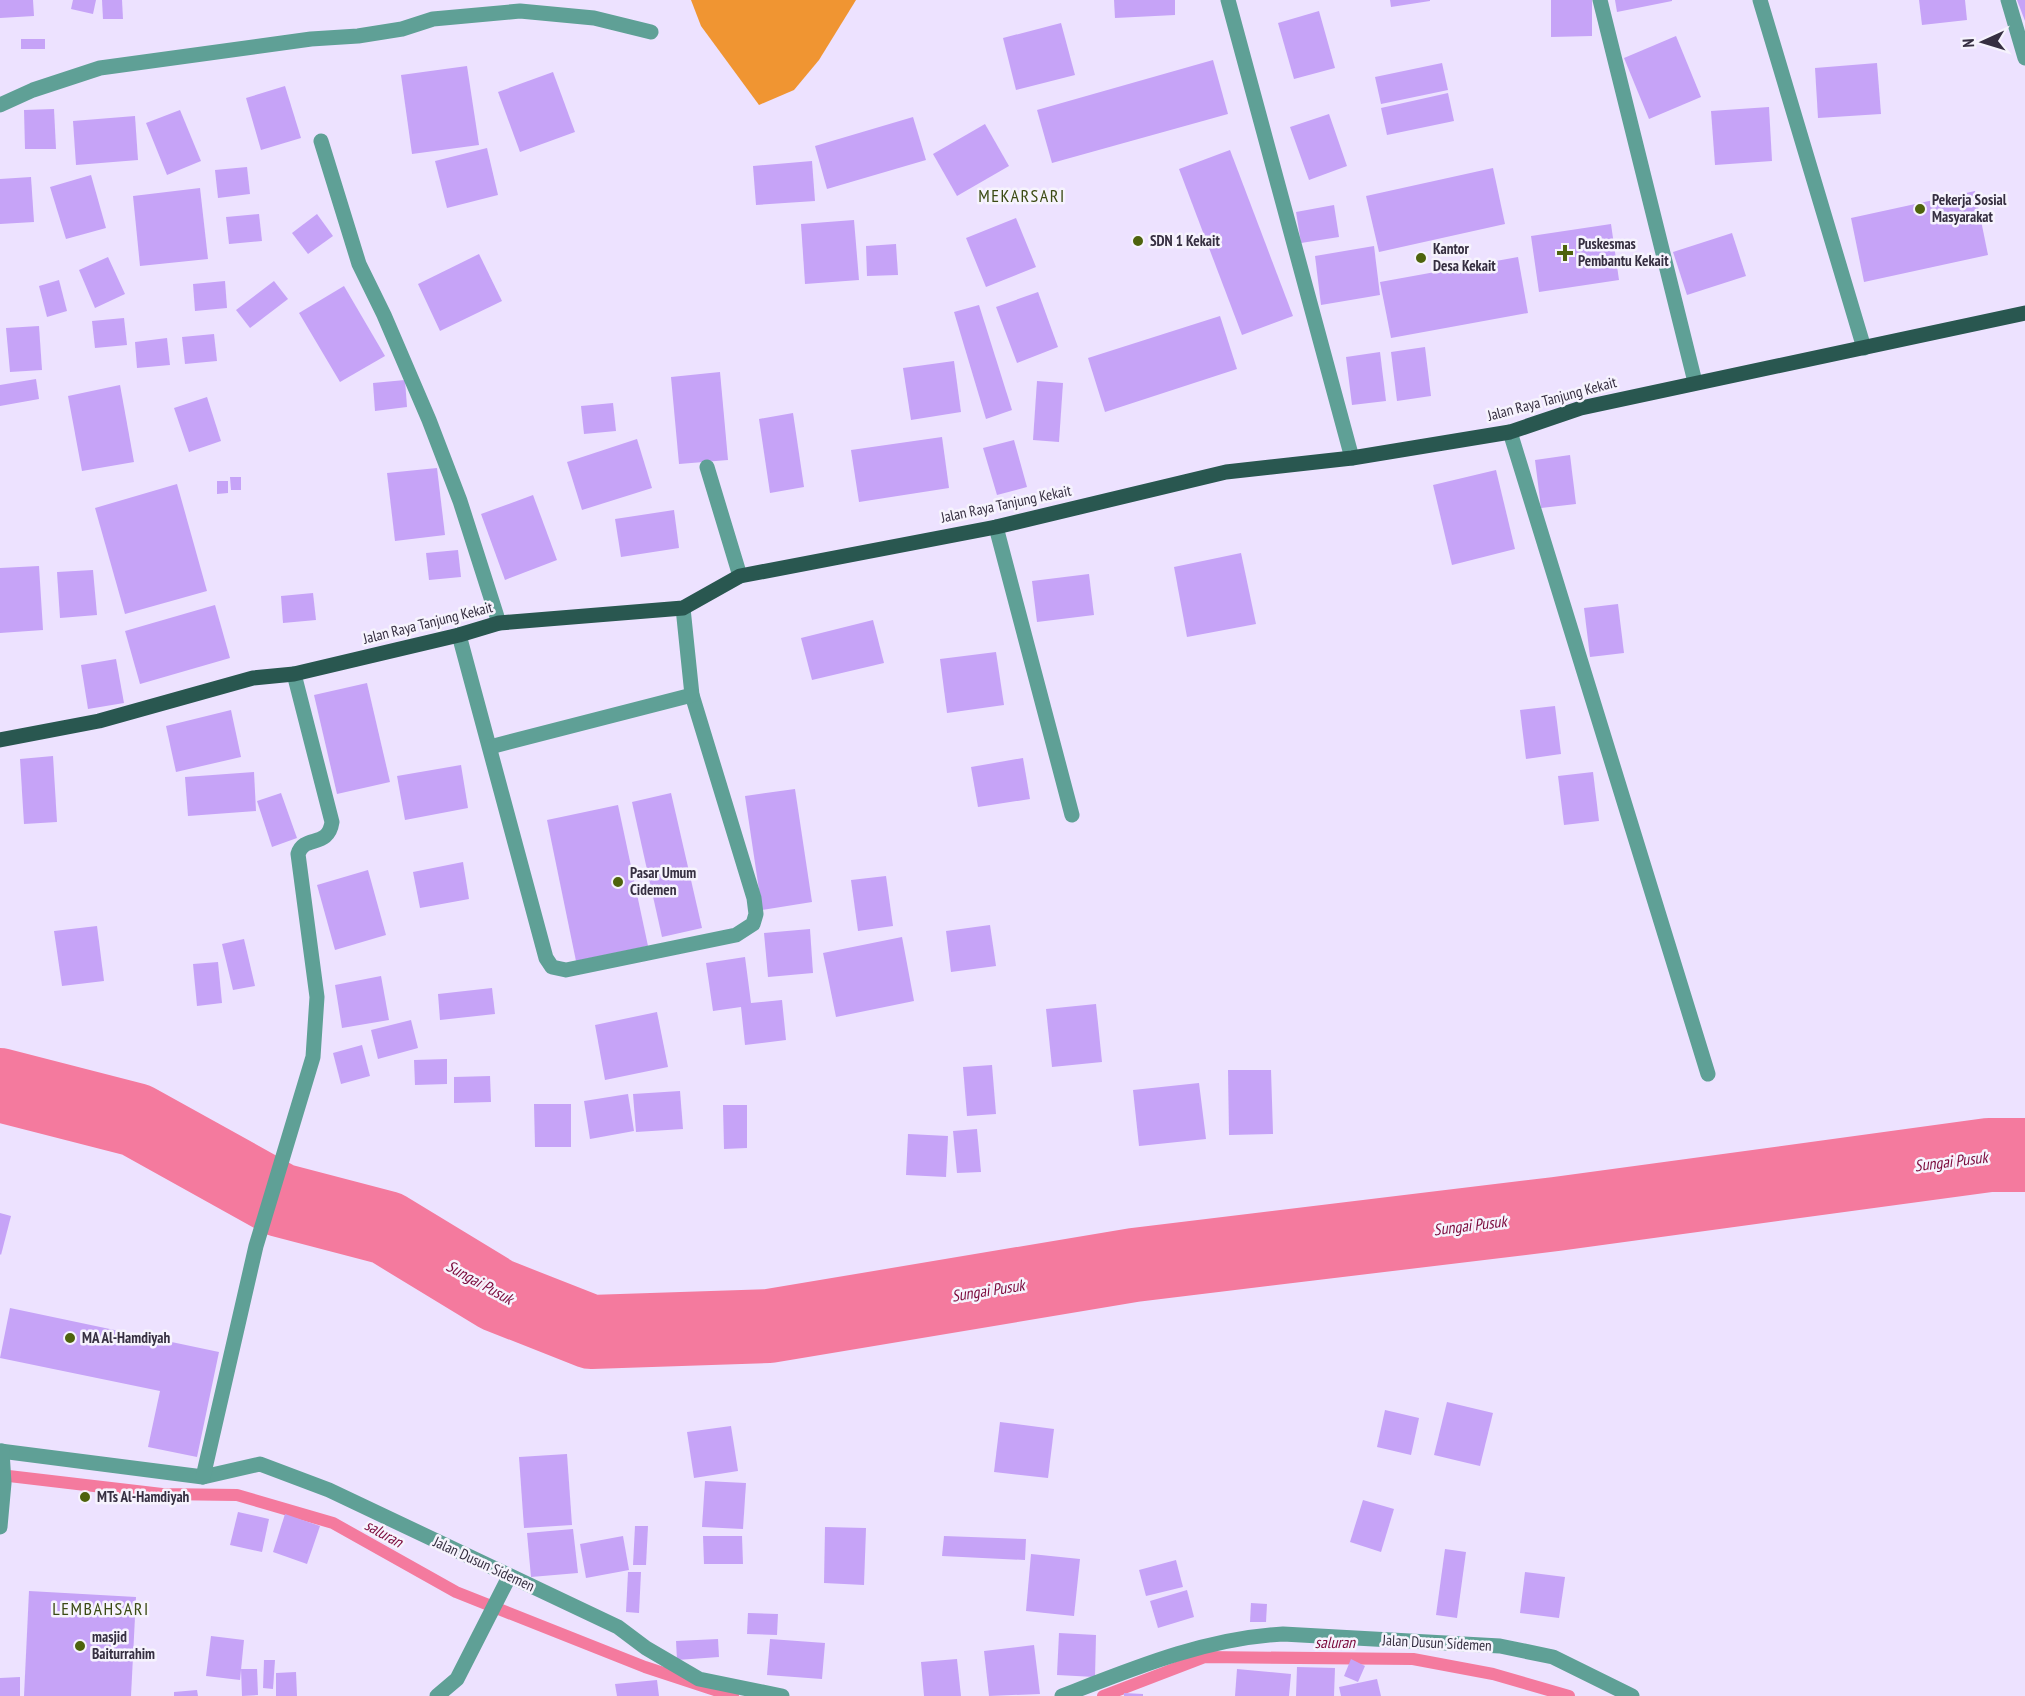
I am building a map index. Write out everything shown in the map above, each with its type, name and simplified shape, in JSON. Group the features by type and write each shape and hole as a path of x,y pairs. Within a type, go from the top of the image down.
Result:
{"main road":[{"name":"Jalan Raya Tanjung Kekait","path":"0,740 99,721 253,678 294,674 459,635 499,623 683,608 740,576 996,527 1226,472 1352,458 1510,432 1581,408 2025,312"}],"street":[{"path":"1228,0 1352,458"},
{"path":"1600,0 1695,382"},
{"path":"1760,0 1864,348"},
{"path":"2008,0 2025,58"},
{"path":"0,105 33,90 100,68 311,39 358,36 402,28 433,19 520,11 594,18 651,32"},
{"path":"321,141 359,264 429,420 460,501 499,623"},
{"path":"1510,432 1708,1074"},
{"path":"706,466 740,576"},
{"path":"996,527 1072,815"},
{"path":"459,635 546,958 552,967 566,970 736,934 753,924 756,914 754,898 692,695 683,608"},
{"path":"203,1477 256,1246 313,1057 317,1027 314,967 298,854 306,843 324,838 332,822 294,674"},
{"path":"490,747 692,695"},
{"path":"0,1527 4,1475 1,1451"},
{"name":"Jalan Dusun Sidemen","path":"1,1451 203,1477 260,1464 329,1490 618,1627 646,1648 699,1679 782,1696"},
{"path":"437,1696 457,1679 509,1577"},
{"name":"Jalan Dusun Sidemen","path":"1062,1696 1154,1660 1250,1635 1283,1634 1500,1646 1553,1657 1632,1696"}],"shaded area":[{"path":"691,0 856,0 819,60 794,90 759,105 701,26"}],"building":[{"path":"0,0 33,0 34,16 0,18"},
{"path":"73,0 96,0 93,14 71,9"},
{"path":"102,0 122,0 123,19 103,19"},
{"path":"1114,0 1175,0 1175,15 1115,18"},
{"path":"1390,0 1430,0 1430,1 1391,7"},
{"path":"1551,0 1592,0 1592,36 1551,37"},
{"path":"1615,0 1672,0 1672,1 1617,12"},
{"path":"1919,0 1965,0 1967,20 1922,25"},
{"path":"2017,0 2025,0 2025,21"},
{"path":"1319,11 1335,68 1294,79 1278,23"},
{"path":"1061,23 1075,75 1016,90 1003,38"},
{"path":"1676,36 1701,97 1649,119 1624,58"},
{"path":"21,39 45,39 45,49 21,49"},
{"path":"1213,60 1228,114 1052,163 1037,110"},
{"path":"1442,63 1448,90 1381,104 1375,77"},
{"path":"1877,63 1881,114 1818,118 1815,68"},
{"path":"467,66 479,145 412,154 401,75"},
{"path":"553,72 575,132 520,152 498,92"},
{"path":"285,86 301,138 261,150 246,98"},
{"path":"1448,93 1454,121 1387,135 1381,108"},
{"path":"1769,107 1772,161 1715,165 1711,111"},
{"path":"54,109 56,149 25,149 24,110"},
{"path":"180,110 201,161 167,175 146,123"},
{"path":"1329,114 1347,166 1309,180 1290,127"},
{"path":"135,116 138,160 76,165 73,121"},
{"path":"913,117 926,160 827,189 815,146"},
{"path":"985,124 1009,166 957,196 933,154"},
{"path":"487,148 498,195 447,208 435,161"},
{"path":"1230,150 1293,316 1242,335 1179,169"},
{"path":"812,161 815,201 756,205 753,166"},
{"path":"247,167 250,194 218,198 215,170"},
{"path":"1493,168 1505,224 1379,252 1366,196"},
{"path":"91,175 106,228 66,239 50,187"},
{"path":"31,177 34,222 0,224 0,179"},
{"path":"200,188 208,259 140,266 133,196"},
{"path":"1975,191 1988,255 1864,282 1851,218"},
{"path":"1334,205 1339,237 1301,243 1296,212"},
{"path":"259,214 262,241 229,244 226,217"},
{"path":"317,214 333,236 308,254 292,233"},
{"path":"1016,218 1036,267 986,287 966,238"},
{"path":"854,220 859,280 805,284 801,224"},
{"path":"1611,224 1619,280 1539,292 1531,236"},
{"path":"1732,233 1746,276 1687,295 1673,252"},
{"path":"896,244 898,275 867,276 866,246"},
{"path":"1374,246 1380,295 1321,305 1315,256"},
{"path":"479,254 502,301 440,331 418,284"},
{"path":"108,257 125,294 95,308 79,270"},
{"path":"1518,257 1528,313 1391,338 1380,282"},
{"path":"59,280 67,311 47,317 39,286"},
{"path":"225,281 227,308 195,311 193,284"},
{"path":"274,281 288,299 250,328 236,310"},
{"path":"344,286 385,356 340,382 299,313"},
{"path":"1038,292 1058,347 1017,363 996,307"},
{"path":"979,305 1012,410 986,419 954,312"},
{"path":"1220,316 1237,369 1105,412 1088,358"},
{"path":"124,318 127,345 95,348 92,321"},
{"path":"39,326 42,370 10,372 6,328"},
{"path":"214,334 217,361 185,364 182,337"},
{"path":"167,338 170,365 137,368 135,342"},
{"path":"1425,347 1431,396 1397,401 1391,352"},
{"path":"1380,352 1386,401 1352,405 1346,357"},
{"path":"954,361 961,412 911,420 903,368"},
{"path":"720,372 728,460 679,464 671,377"},
{"path":"36,379 39,399 0,406 0,385"},
{"path":"405,380 407,407 375,411 373,383"},
{"path":"1037,381 1063,383 1059,442 1033,440"},
{"path":"120,385 134,462 82,471 68,396"},
{"path":"207,397 221,441 189,452 174,408"},
{"path":"613,403 616,431 584,434 581,406"},
{"path":"793,413 804,487 770,493 759,419"},
{"path":"942,437 949,488 859,502 851,450"},
{"path":"637,439 652,488 582,510 567,462"},
{"path":"1014,440 1027,487 997,495 983,448"},
{"path":"1570,455 1576,504 1541,508 1535,460"},
{"path":"437,468 445,535 395,541 387,473"},
{"path":"1496,470 1515,549 1452,565 1433,485"},
{"path":"230,477 241,477 241,490 231,490"},
{"path":"217,481 228,481 228,493 217,494"},
{"path":"177,484 207,591 125,614 95,508"},
{"path":"533,495 557,560 505,580 481,514"},
{"path":"674,510 679,548 621,557 615,519"},
{"path":"458,550 461,577 429,580 426,553"},
{"path":"1241,553 1256,624 1187,637 1174,567"},
{"path":"39,566 43,630 0,633 0,568"},
{"path":"93,570 97,615 60,618 57,572"},
{"path":"1089,574 1094,615 1037,622 1032,581"},
{"path":"313,593 316,620 283,623 281,596"},
{"path":"1618,604 1624,653 1590,657 1584,608"},
{"path":"215,605 230,658 140,684 125,631"},
{"path":"873,620 884,663 812,680 801,638"},
{"path":"996,652 1004,705 947,713 940,659"},
{"path":"116,659 124,703 88,709 81,665"},
{"path":"367,683 390,782 337,794 314,695"},
{"path":"1555,706 1561,754 1526,759 1520,710"},
{"path":"231,710 241,757 176,772 166,726"},
{"path":"53,756 57,822 24,824 20,759"},
{"path":"1023,758 1030,799 978,807 971,767"},
{"path":"461,765 468,808 405,820 397,776"},
{"path":"254,772 256,811 188,816 185,777"},
{"path":"1593,772 1599,821 1564,825 1558,776"},
{"path":"795,789 812,902 762,910 745,796"},
{"path":"281,793 297,838 272,847 257,801"},
{"path":"671,793 702,928 662,937 632,802"},
{"path":"618,805 648,946 576,961 547,820"},
{"path":"463,862 469,899 420,908 413,872"},
{"path":"368,870 386,935 335,950 317,885"},
{"path":"886,876 893,926 858,931 851,880"},
{"path":"990,925 996,966 951,972 946,931"},
{"path":"97,926 104,981 62,986 54,931"},
{"path":"810,929 813,973 768,977 764,933"},
{"path":"902,937 914,1001 836,1017 823,953"},
{"path":"244,939 255,986 233,990 222,944"},
{"path":"745,957 751,1003 782,1000 786,1040 745,1045 741,1007 713,1011 706,963"},
{"path":"218,962 222,1003 197,1006 193,964"},
{"path":"381,976 389,1020 342,1028 335,985"},
{"path":"492,988 495,1014 440,1020 438,994"},
{"path":"1096,1004 1102,1062 1052,1067 1046,1009"},
{"path":"657,1012 668,1067 605,1080 595,1025"},
{"path":"411,1020 418,1048 378,1059 371,1030"},
{"path":"362,1045 370,1076 341,1084 333,1053"},
{"path":"447,1059 447,1084 415,1085 414,1060"},
{"path":"992,1065 996,1114 967,1116 963,1067"},
{"path":"1228,1070 1271,1070 1273,1134 1229,1135"},
{"path":"490,1076 491,1102 454,1103 454,1077"},
{"path":"1199,1083 1206,1139 1139,1146 1133,1090"},
{"path":"680,1091 683,1129 636,1132 633,1094"},
{"path":"628,1094 634,1131 590,1139 584,1101"},
{"path":"534,1104 571,1104 571,1147 535,1147"},
{"path":"723,1105 747,1105 747,1148 724,1149"},
{"path":"977,1129 981,1172 957,1173 953,1131"},
{"path":"908,1134 948,1136 946,1177 906,1175"},
{"path":"0,1213 11,1216 1,1255 0,1254"},
{"path":"10,1308 219,1352 197,1457 148,1447 160,1391 0,1358"},
{"path":"1447,1402 1493,1413 1480,1466 1434,1455"},
{"path":"1385,1410 1419,1418 1411,1455 1377,1447"},
{"path":"1000,1422 1054,1429 1048,1478 994,1472"},
{"path":"731,1426 738,1471 694,1478 687,1432"},
{"path":"567,1454 572,1525 524,1528 519,1457"},
{"path":"705,1481 746,1483 743,1529 702,1527"},
{"path":"1363,1500 1394,1509 1381,1552 1350,1542"},
{"path":"238,1512 269,1519 262,1552 230,1545"},
{"path":"285,1514 320,1526 307,1564 273,1552"},
{"path":"635,1526 648,1526 646,1565 633,1565"},
{"path":"825,1527 866,1528 864,1585 824,1583"},
{"path":"573,1529 578,1573 531,1577 527,1533"},
{"path":"623,1536 629,1570 586,1578 580,1544"},
{"path":"703,1536 742,1536 743,1564 704,1564"},
{"path":"944,1536 1026,1539 1025,1560 942,1556"},
{"path":"1445,1549 1466,1552 1457,1618 1436,1615"},
{"path":"1031,1554 1080,1559 1074,1616 1026,1611"},
{"path":"1176,1560 1183,1587 1146,1596 1139,1570"},
{"path":"628,1572 641,1572 639,1613 626,1612"},
{"path":"1525,1572 1565,1577 1559,1618 1520,1613"},
{"path":"1187,1590 1194,1617 1158,1628 1150,1601"},
{"name":"masjid Baiturrahim","path":"29,1591 136,1597 131,1696 24,1696"},
{"path":"1251,1603 1267,1604 1266,1622 1250,1622"},
{"path":"748,1613 778,1614 777,1635 747,1634"},
{"path":"1059,1633 1096,1635 1095,1677 1057,1675"},
{"path":"211,1636 244,1640 240,1680 206,1676"},
{"path":"718,1639 719,1657 677,1660 676,1641"},
{"path":"770,1639 825,1643 822,1679 767,1675"},
{"path":"1034,1645 1040,1694 989,1696 984,1651"},
{"path":"957,1659 961,1696 924,1696 921,1662"},
{"path":"1351,1659 1365,1666 1358,1682 1344,1676"},
{"path":"264,1660 275,1660 273,1689 263,1688"},
{"path":"1297,1667 1335,1668 1334,1696 1296,1696"},
{"path":"241,1669 257,1669 258,1695 242,1696"},
{"path":"1237,1669 1291,1674 1289,1696 1235,1696"},
{"path":"296,1672 297,1696 276,1696 276,1673"},
{"path":"20,1677 20,1696 0,1696 0,1678"},
{"path":"1377,1679 1381,1696 1341,1696 1339,1687"},
{"path":"657,1680 659,1696 617,1696 615,1684"},
{"path":"197,1690 198,1696 174,1696 174,1692"},
{"path":"1124,1693 1143,1694 1143,1696 1124,1696"}],"waterway":[{"name":"Sungai Pusuk","path":"0,1085 136,1120 280,1200 387,1228 497,1295 591,1332 769,1326 1134,1265 1556,1214 1989,1155 2025,1155"},
{"name":"saluran","path":"0,1475 162,1494 237,1495 333,1523 456,1592 645,1667 733,1696"},
{"name":"saluran","path":"1103,1696 1205,1657 1413,1659 1493,1674 1569,1696"}],"place":[{"name":"Pekerja Sosial Masyarakat","path":"1920,209"},
{"name":"SDN 1 Kekait","path":"1138,241"},
{"name":"Puskesmas Pembantu Kekait","path":"1565,253"},
{"name":"Kantor Desa Kekait","path":"1421,258"},
{"name":"Pasar Umum Cidemen","path":"618,882"},
{"name":"MA Al-Hamdiyah","path":"70,1338"},
{"name":"MTs Al-Hamdiyah","path":"85,1497"},
{"name":"masjid Baiturrahim","path":"80,1646"}],"district":[{"name":"MEKARSARI","path":"1022,196"},
{"name":"LEMBAHSARI","path":"101,1609"}]}
